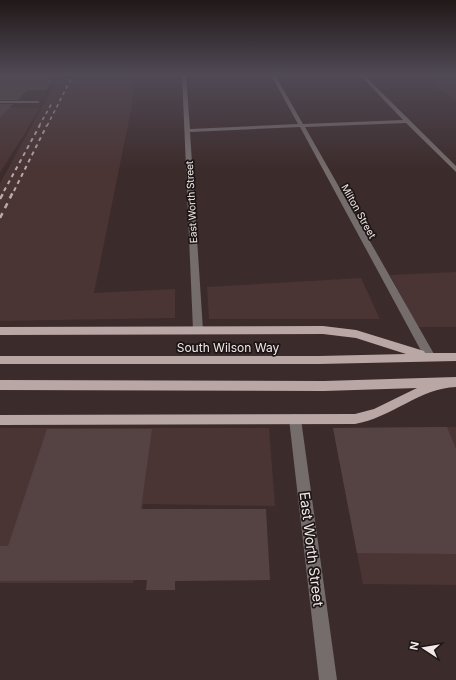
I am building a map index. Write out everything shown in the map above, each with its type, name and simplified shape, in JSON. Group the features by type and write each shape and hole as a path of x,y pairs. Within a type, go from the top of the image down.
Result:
{"main road":[{"path":"0,331 323,330 356,334 430,357"},
{"name":"South Wilson Way","path":"0,360 319,360 456,357"},
{"path":"0,420 295,419 366,417 388,409 409,396 442,382"},
{"path":"0,385 324,386 456,382"}],"street":[{"name":"East Worth Street","path":"186,107 198,330"},
{"name":"Milton Street","path":"290,107 430,357"},
{"path":"394,107 456,170"},
{"path":"187,131 408,121"},
{"name":"East Worth Street","path":"295,419 328,680"}],"shaded area":[{"path":"0,107 40,108 0,173"},
{"path":"42,107 132,107 94,293 175,289 175,318 0,321 0,183"},
{"path":"456,272 456,327 418,327 390,275"},
{"path":"361,278 380,319 209,319 207,287"},
{"path":"456,427 456,585 363,584 333,428"},
{"path":"0,428 269,428 275,506 143,504 133,583 0,583"}],"building":[{"path":"0,107 10,107 0,117"},
{"path":"447,427 456,449 456,554 357,553 333,428"},
{"path":"47,429 152,429 141,509 266,509 270,580 175,581 175,590 146,590 147,580 0,581 0,546 8,546"}],"railway":[{"path":"39,126 50,107"},
{"path":"47,126 57,107"},
{"path":"4,191 40,125"},
{"path":"14,191 47,125"},
{"path":"0,199 5,190"},
{"path":"0,218 14,190"}]}
